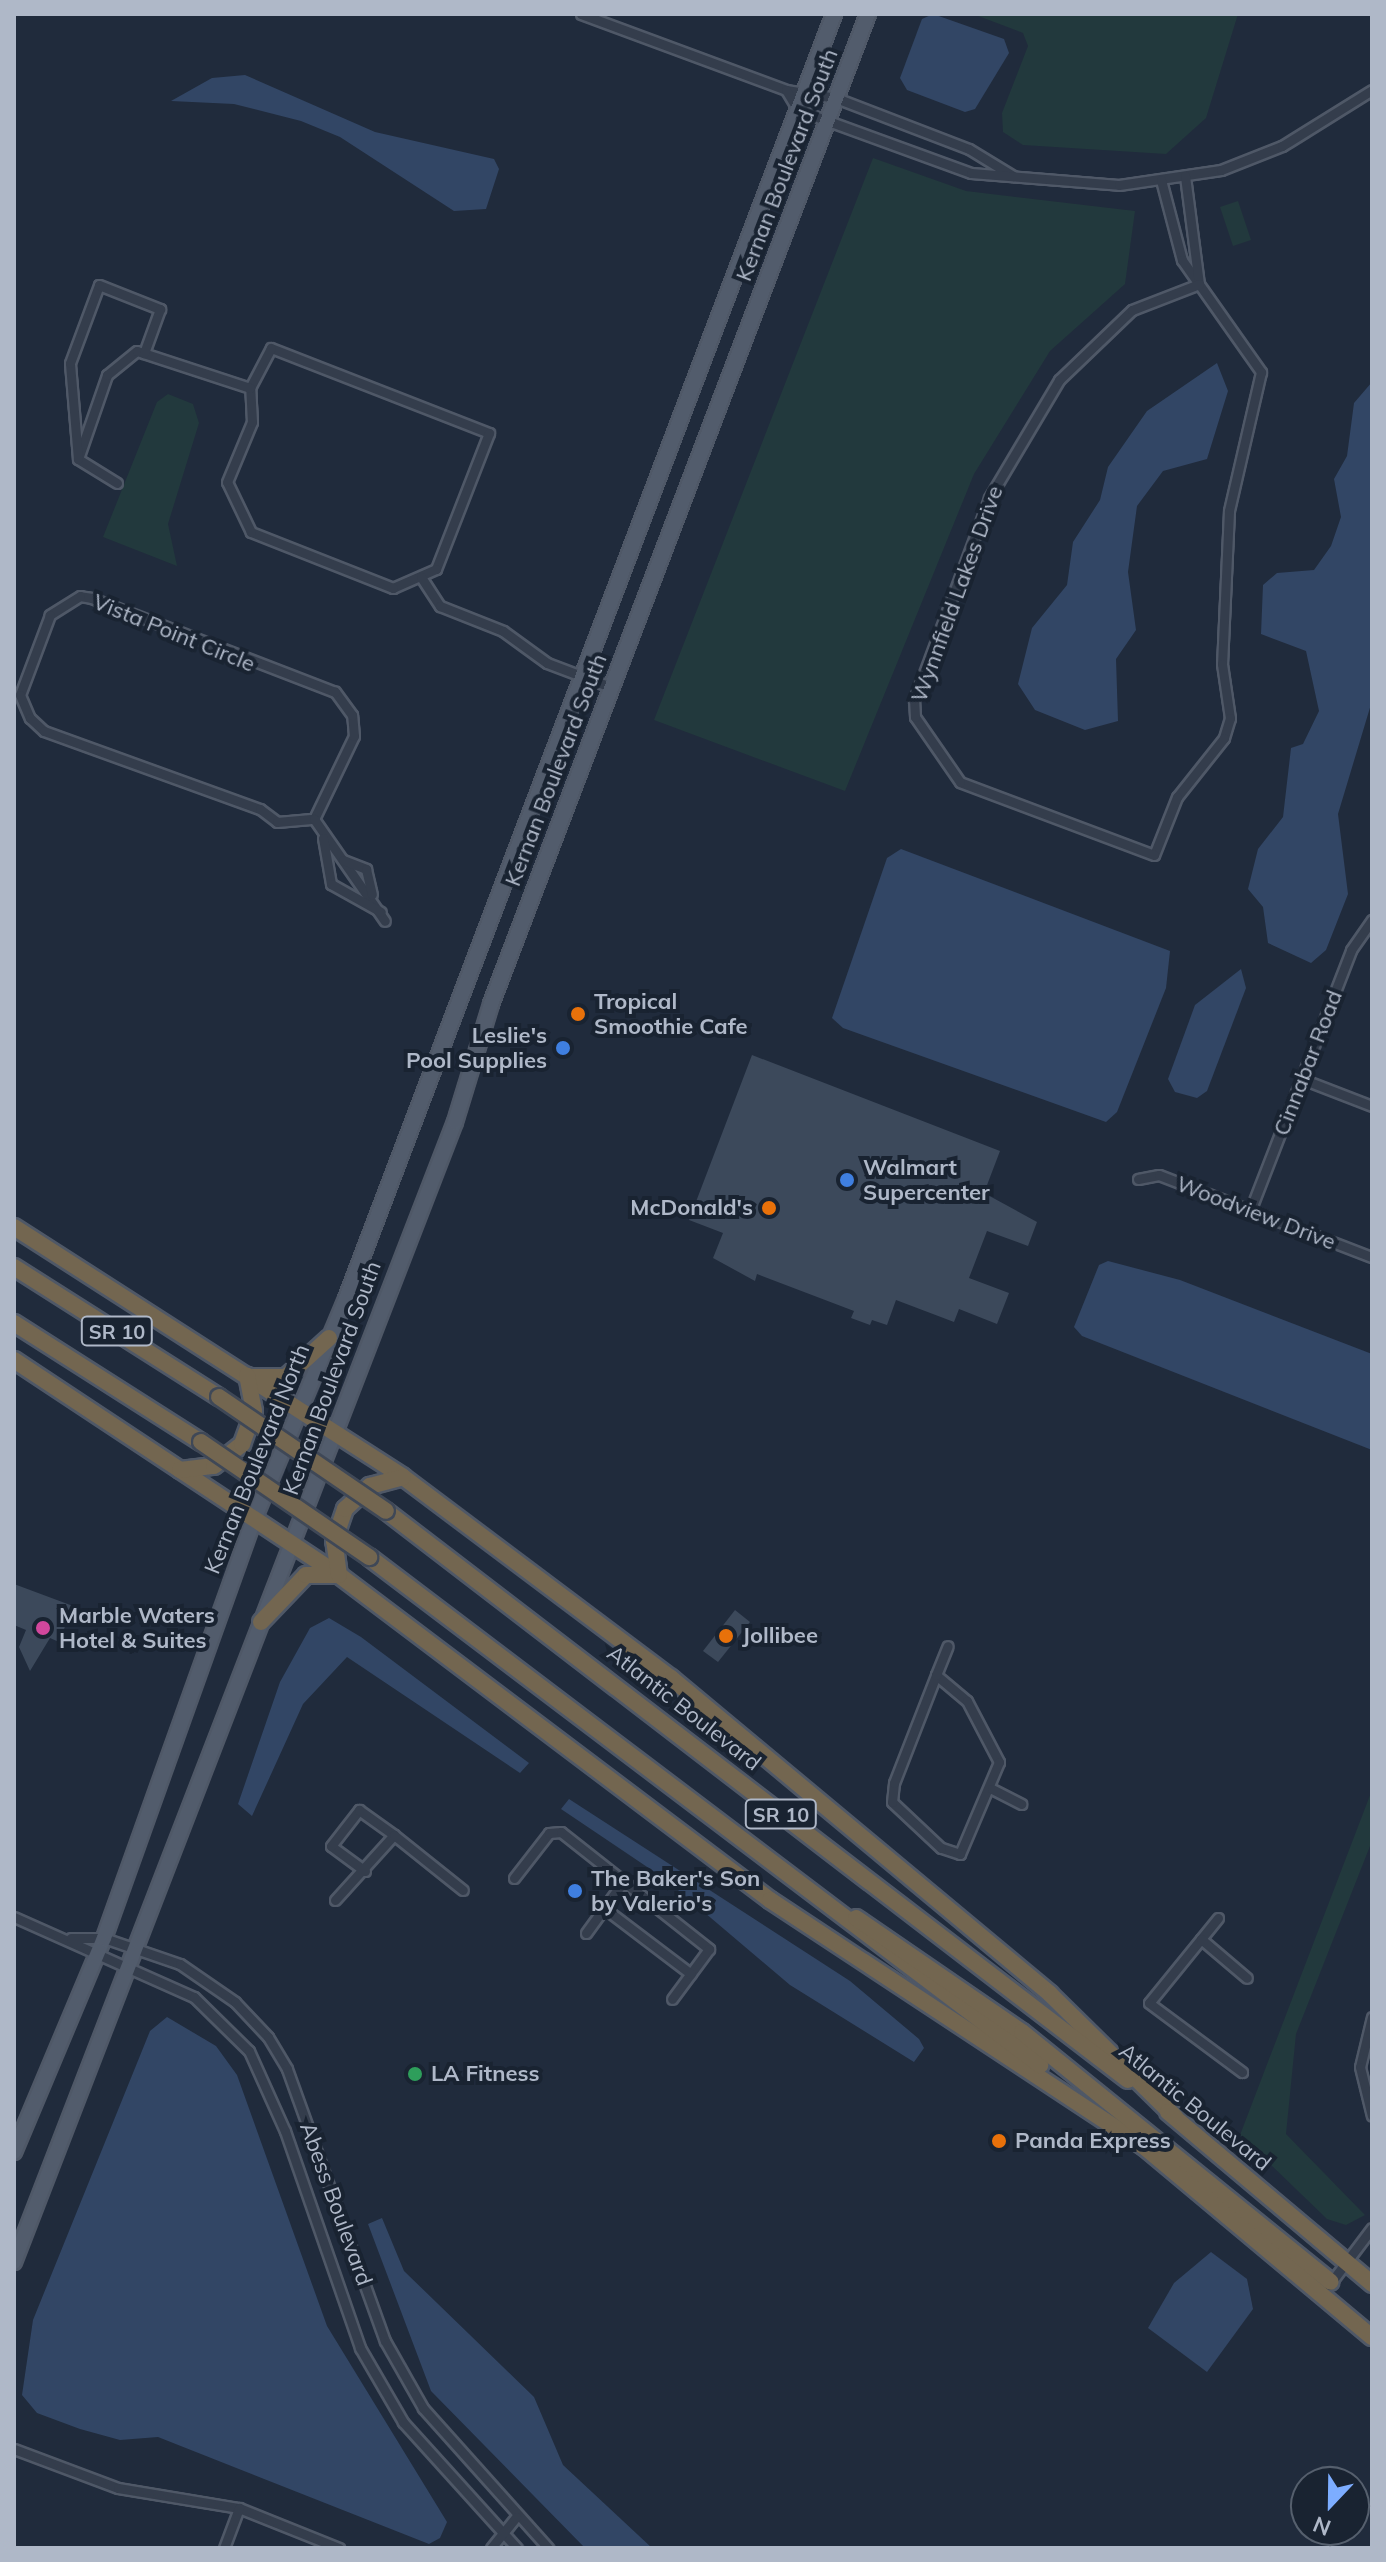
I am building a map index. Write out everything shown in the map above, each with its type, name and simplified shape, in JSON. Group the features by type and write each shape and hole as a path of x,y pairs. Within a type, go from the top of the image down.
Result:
{"highway":[{"path":"14,1227 403,1477 793,1778 1050,1994 1175,2117"},
{"name":"Atlantic Boulevard","path":"14,1267 219,1397 386,1511 1175,2117 1372,2284"},
{"name":"SR 10","path":"14,1323 201,1442 369,1557 1146,2148 1326,2288 1372,2337"},
{"path":"247,1376 286,1377 329,1338"},
{"path":"14,1360 339,1575 731,1874 1146,2148"},
{"path":"178,1470 214,1466 242,1444 254,1411 247,1376"},
{"path":"339,1575 334,1541 345,1509 370,1486 403,1477"},
{"path":"261,1622 306,1575 339,1575"},
{"path":"815,1898 895,1939 1022,2032 1326,2288"}],"main road":[{"name":"Kernan Boulevard South","path":"453,1006 834,14"},
{"name":"Kernan Boulevard South","path":"293,1545 611,687 868,14"},
{"name":"Kernan Boulevard North","path":"14,2152 104,1938 254,1519 329,1338 453,1006"},
{"path":"14,2262 293,1545"}],"street":[{"path":"581,14 786,90 806,89 836,98 969,149 1015,177"},
{"path":"786,90 798,110 942,164 1065,185 1185,176 1282,146 1372,90"},
{"path":"1185,176 1199,284"},
{"path":"1161,180 1182,260 1199,284"},
{"name":"Wynnfield Lakes Drive","path":"1199,284 1261,372 1229,511 1222,664 1230,718 1224,738 1177,797 1154,855 960,782 915,717 914,700 989,498 1059,380 1132,310 1199,284"},
{"path":"78,459 70,363 99,285 160,309 144,353"},
{"path":"271,348 489,433 441,564 421,577 393,588 251,532 227,482 252,422 250,388 271,348"},
{"path":"78,459 107,375 120,358 144,353 250,388"},
{"path":"78,459 117,483"},
{"path":"421,577 440,606 503,631 580,677 611,687"},
{"name":"Vista Point Circle","path":"80,596 92,598 335,692 352,715 354,736 314,819 277,822 245,803 44,731 20,695 50,615 80,596"},
{"path":"314,819 323,838 372,894 384,918 331,884 323,838"},
{"name":"Cinnabar Road","path":"1250,1211 1351,950 1372,920"},
{"path":"1302,1079 1372,1106"},
{"name":"Woodview Drive","path":"1138,1179 1159,1175 1372,1257"},
{"path":"936,1675 967,1701 992,1741 999,1762 992,1789 960,1854 941,1848 892,1802 936,1675 948,1646"},
{"path":"992,1789 1021,1804"},
{"path":"365,1871 331,1846 359,1810 463,1890"},
{"path":"514,1878 549,1833 561,1832 709,1949 672,1999"},
{"path":"335,1900 365,1871 394,1835"},
{"path":"586,1933 623,1882"},
{"path":"604,1908 691,1974"},
{"name":"Abess Boulevard","path":"14,1917 71,1938 97,1956 194,1997 249,2051 285,2131 360,2348 403,2422 517,2548"},
{"path":"1218,1918 1149,2003 1242,2072"},
{"name":"Abess Boulevard","path":"71,1938 104,1938 138,1949 212,1983 278,2050 385,2341 423,2408 516,2517 548,2548"},
{"path":"1201,1939 1247,1978"},
{"path":"1372,2017 1360,2067 1372,2116"},
{"path":"1326,2288 1372,2228"},
{"path":"14,2449 118,2488 239,2508 339,2548"},
{"path":"224,2548 239,2508"},
{"path":"491,2548 516,2517"}],"green space":[{"path":"973,14 1238,14 1206,118 1166,154 1023,145 1003,132 1002,113 1028,46 1023,33"},
{"path":"873,158 966,191 1135,211 1125,284 1050,351 974,474 845,791 654,720"},
{"path":"1238,201 1251,240 1233,246 1220,207"},
{"path":"168,394 193,404 199,423 168,524 177,566 103,537 157,402"},
{"path":"1372,1790 1372,1841 1296,2034 1286,2134 1365,2215 1346,2225 1327,2219 1240,2135"}],"water":[{"path":"933,14 1004,39 1009,53 975,109 965,112 907,90 900,78 922,19"},
{"path":"245,75 375,132 494,159 499,169 486,209 454,211 340,137 301,121 234,104 171,101 212,78"},
{"path":"1217,363 1228,391 1207,459 1163,471 1137,506 1128,572 1136,630 1116,659 1118,721 1085,730 1035,710 1018,684 1032,628 1067,585 1073,542 1100,500 1108,467 1147,411"},
{"path":"1372,382 1372,701 1338,814 1348,894 1326,950 1311,963 1268,943 1263,907 1248,889 1258,849 1283,817 1291,748 1303,744 1319,711 1306,651 1261,634 1263,585 1277,573 1314,570 1331,546 1341,517 1334,479 1347,456 1354,403"},
{"path":"901,849 1170,951 1166,988 1117,1112 1106,1122 843,1028 832,1018 887,858"},
{"path":"1241,969 1246,988 1207,1091 1197,1098 1175,1092 1168,1079 1195,1005"},
{"path":"1108,1261 1180,1280 1372,1354 1372,1450 1082,1336 1074,1327 1099,1265"},
{"path":"329,1618 361,1637 529,1763 520,1773 347,1657 303,1704 252,1816 238,1804 280,1682 310,1628"},
{"path":"569,1799 850,1981 919,2039 924,2048 914,2062 790,1985 665,1879 561,1809"},
{"path":"167,2017 216,2046 237,2075 327,2326 447,2522 440,2538 429,2544 158,2437 120,2440 80,2429 37,2413 22,2395 33,2320 150,2031"},
{"path":"382,2218 404,2271 534,2397 563,2465 652,2548 585,2548 431,2391 368,2224"},
{"path":"1211,2252 1247,2279 1253,2309 1207,2372 1148,2328 1174,2283"}],"building":[{"name":"Walmart Supercenter","path":"752,1055 1000,1151 984,1193 1037,1222 1028,1246 987,1231 969,1278 1009,1293 997,1324 959,1309 954,1322 896,1300 887,1325 872,1320 870,1325 851,1318 854,1311 757,1274 755,1281 713,1258 723,1233 689,1220"},
{"name":"Marble Waters Hotel & Suites","path":"14,1584 73,1606 59,1642 50,1638 30,1671 19,1647 26,1630 14,1625"},
{"name":"Jollibee","path":"735,1610 750,1622 718,1662 703,1651"}],"place":[{"name":"Tropical Smoothie Cafe","path":"578,1014"},
{"name":"Leslie's Pool Supplies","path":"563,1048"},
{"name":"Walmart Supercenter","path":"847,1180"},
{"name":"McDonald's","path":"769,1208"},
{"name":"Marble Waters Hotel & Suites","path":"43,1628"},
{"name":"Jollibee","path":"726,1636"},
{"name":"The Baker's Son by Valerio's","path":"575,1891"},
{"name":"LA Fitness","path":"415,2074"},
{"name":"Panda Express","path":"999,2141"}]}
